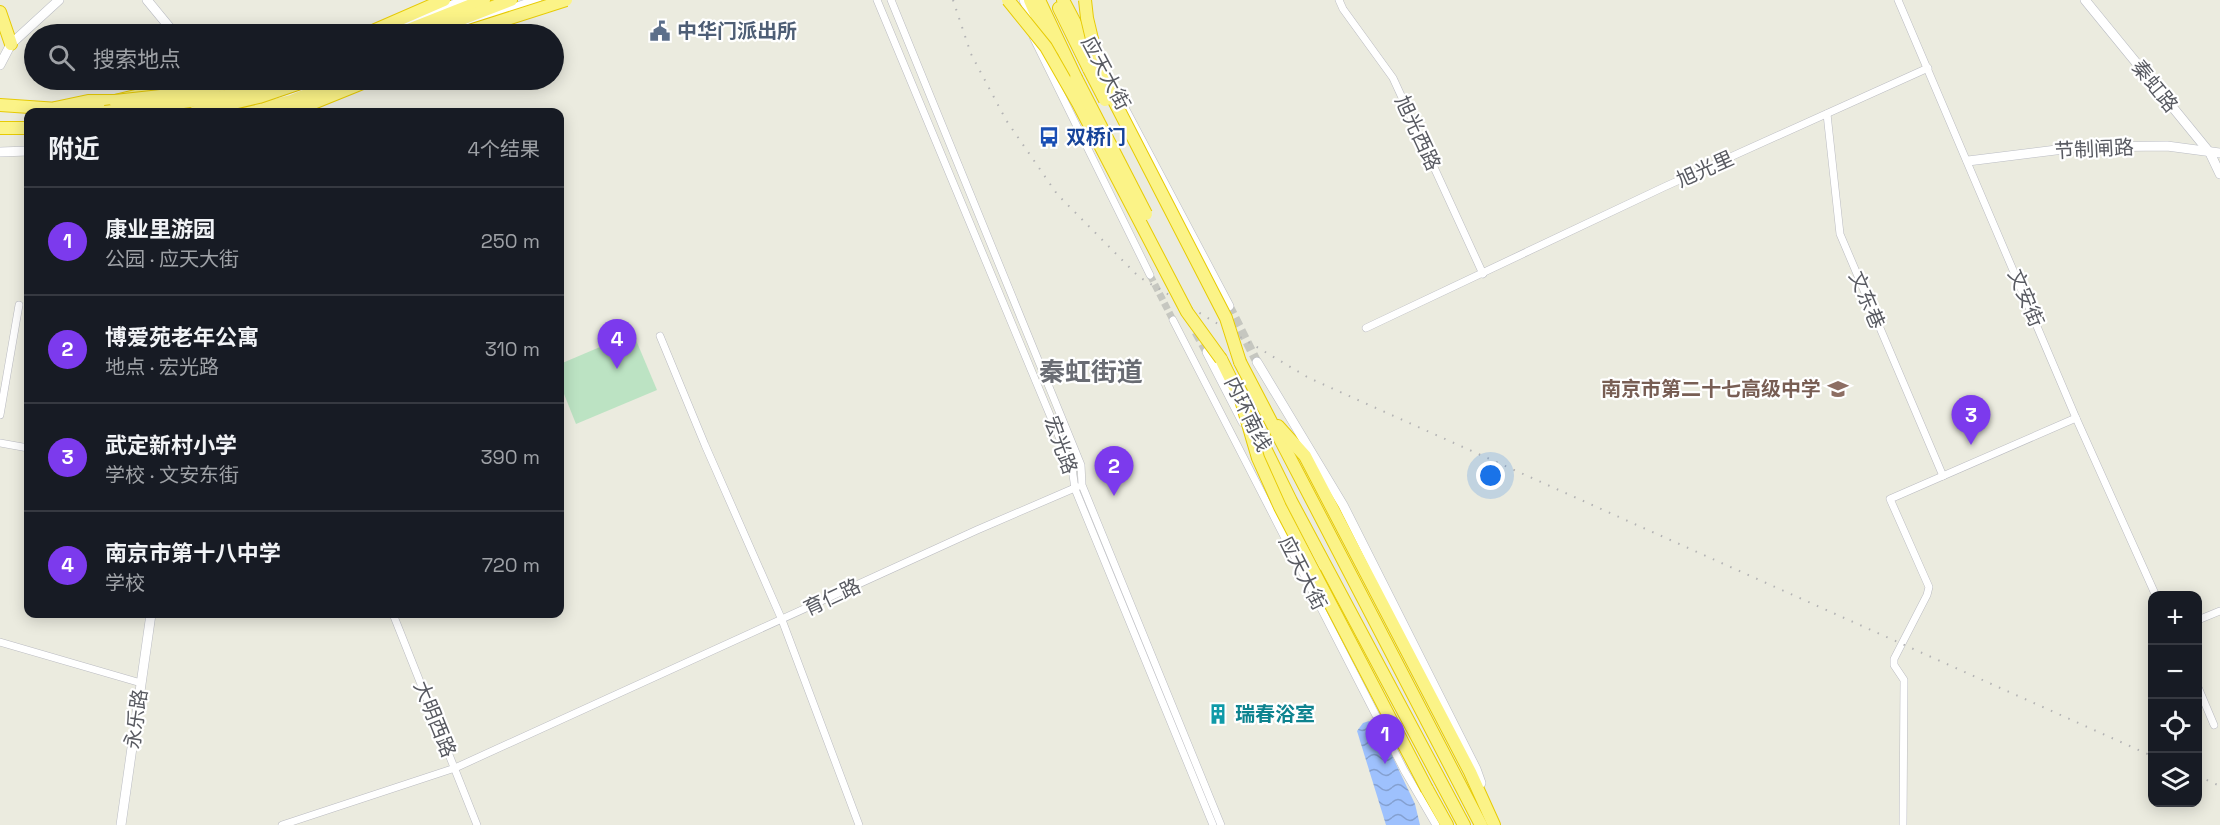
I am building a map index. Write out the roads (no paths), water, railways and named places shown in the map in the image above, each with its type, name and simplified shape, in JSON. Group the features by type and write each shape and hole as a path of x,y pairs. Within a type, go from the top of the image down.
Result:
{"highway":[{"path":"389,24 444,0"},
{"path":"416,24 484,0"},
{"path":"449,24 511,0"},
{"path":"503,24 533,12 551,0"},
{"path":"491,24 566,0"},
{"path":"1008,0 1046,47 1078,103"},
{"path":"1030,0 1078,103 1187,312 1221,359"},
{"name":"内环南线","path":"1039,0 1292,501 1464,825"},
{"name":"内环南线","path":"1055,0 1266,413 1481,825"},
{"path":"1065,0 1107,87 1226,318 1240,362"},
{"path":"1085,0 1092,39 1107,87"},
{"path":"0,12 11,44"},
{"path":"115,101 161,90"},
{"path":"0,105 55,108 88,101 115,101 201,90"},
{"path":"135,108 222,97 252,90"},
{"path":"212,108 280,90"},
{"path":"261,108 318,90"},
{"path":"301,108 345,90"},
{"path":"0,128 24,128"},
{"path":"1241,400 1258,458 1280,507 1427,789 1449,825"},
{"path":"1266,413 1305,456 1470,772 1495,825"}],"street":[{"path":"33,24 59,0"},
{"path":"147,0 167,24"},
{"path":"411,24 465,0"},
{"path":"470,24 537,0"},
{"name":"宏光路","path":"877,0 1072,468 1213,825"},
{"name":"宏光路","path":"891,0 1081,465 1078,487 1221,825"},
{"path":"1015,0 1150,275"},
{"path":"1024,0 1035,28 1156,262"},
{"name":"应天大街","path":"1065,0 1229,306"},
{"name":"旭光西路","path":"1339,0 1343,9 1393,78 1484,274"},
{"name":"文安街","path":"1898,0 2076,418 2154,591"},
{"name":"秦虹路","path":"2085,0 2215,153 2220,174"},
{"path":"0,65 11,44 24,32"},
{"name":"旭光里","path":"1366,327 1484,274 1654,192 1928,68"},
{"path":"208,90 215,108"},
{"path":"211,94 227,90"},
{"path":"241,108 283,98 303,90"},
{"name":"文东巷","path":"1827,114 1840,234 1942,476"},
{"name":"节制闸路","path":"1968,162 2080,147 2167,146 2215,153"},
{"path":"0,152 24,151"},
{"path":"0,415 19,305"},
{"name":"应天大街","path":"1173,320 1404,770 1436,825"},
{"path":"282,825 455,768 782,620 660,336"},
{"name":"应天大街","path":"1207,352 1449,825"},
{"path":"1257,362 1343,505 1476,769 1495,825"},
{"path":"1903,825 1904,680 1894,665 1894,659 1929,587 1890,499 2076,418"},
{"path":"0,443 24,447"},
{"name":"育仁路","path":"859,825 782,620 976,530 1078,487"},
{"path":"2202,618 2220,611"},
{"name":"永乐路","path":"121,825 150,618"},
{"name":"大明西路","path":"395,618 477,825"},
{"path":"0,642 141,683"},
{"path":"2202,696 2214,724"}],"water":[{"path":"1369,721 1377,724 1415,804 1420,825 1386,825 1357,731 1363,723"}],"tunnel":[{"path":"1150,275 1173,320"},
{"path":"1229,306 1257,362"},
{"path":"1196,332 1207,352"}],"railway":[{"path":"953,0 971,54 1006,120 1057,194 1139,277 1309,378 2148,754"},
{"path":"2202,778 2220,786"}],"place":[{"name":"中华门派出所","path":"660,31"},
{"name":"双桥门","path":"1049,137"},
{"name":"南京市第十八中学","path":"617,369"},
{"name":"南京市第二十七高级中学","path":"1838,389"},
{"name":"武定新村小学","path":"1971,445"},
{"name":"博爱苑老年公寓","path":"1114,496"},
{"name":"瑞春浴室","path":"1218,714"},
{"name":"康业里游园","path":"1385,764"}],"district":[{"name":"秦虹街道","path":"1091,372"}]}
